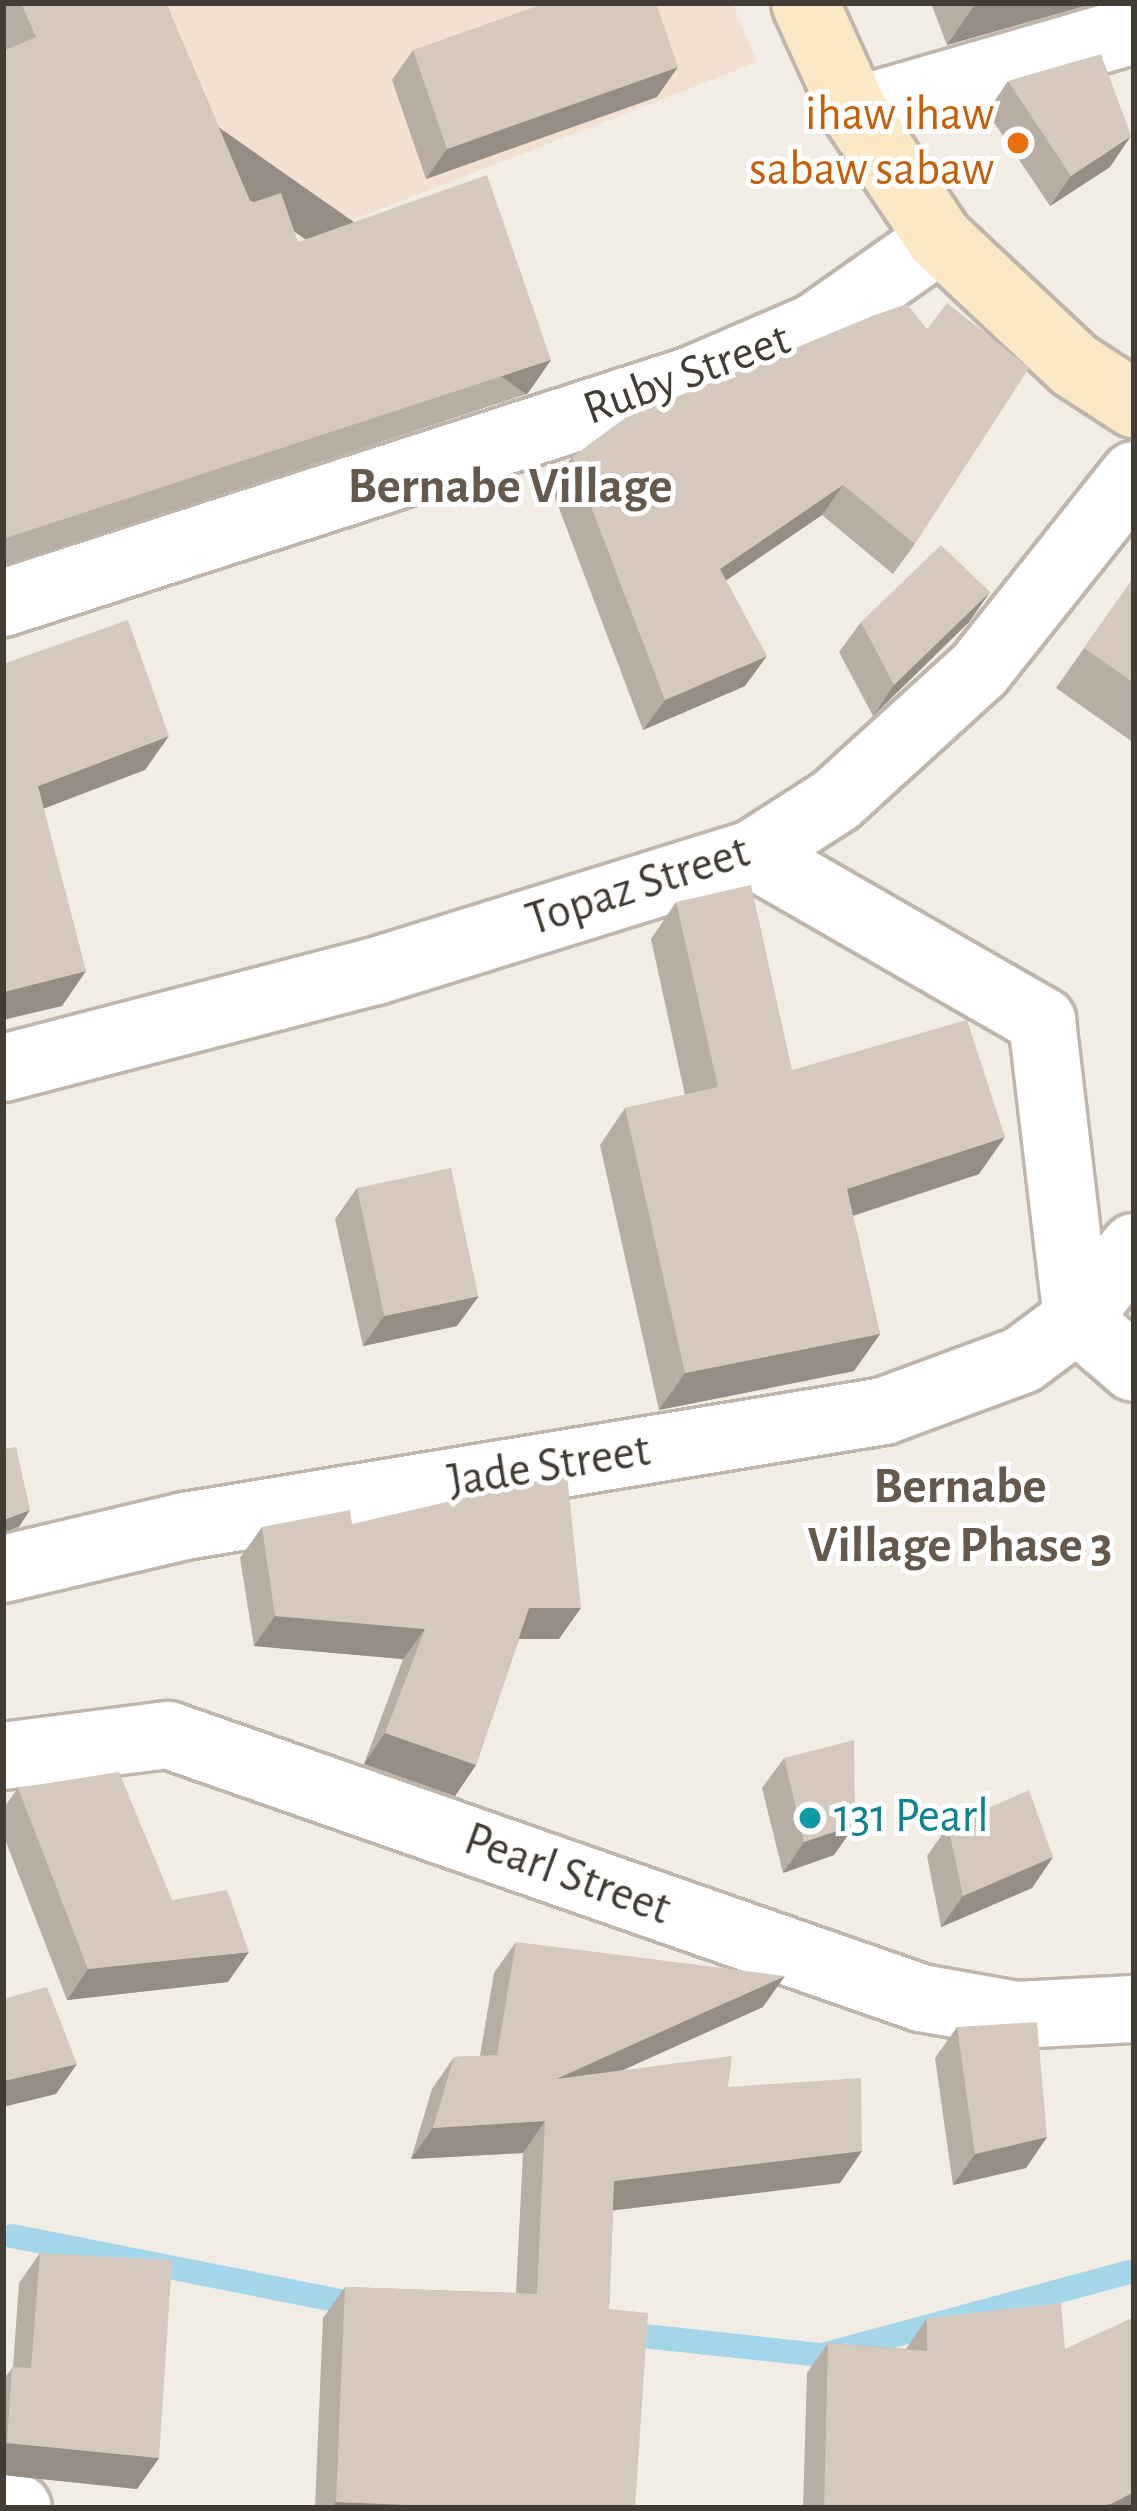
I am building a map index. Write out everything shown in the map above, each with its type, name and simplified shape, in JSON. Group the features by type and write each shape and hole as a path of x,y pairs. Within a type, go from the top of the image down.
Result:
{"main road":[{"path":"805,3 854,111 940,239 1074,365 1134,404"}],"street":[{"path":"854,111 1134,30"},
{"name":"Ruby Street","path":"3,602 692,380 815,327 940,239"},
{"name":"Topaz Street","path":"3,1068 376,971 752,854 836,800 979,670 1134,476"},
{"path":"752,854 1042,1021 1077,1319 1134,1368"},
{"name":"Jade Street","path":"3,1569 185,1526 884,1411 1022,1360 1077,1319 1134,1247"},
{"name":"Pearl Street","path":"3,1756 168,1735 921,1998 1016,2015 1134,2009"},
{"path":"3,2506 18,2508"}],"shaded area":[{"path":"127,3 732,3 757,62 334,227 223,227"}],"building":[{"path":"21,3 166,3 251,203 281,193 298,242 487,175 551,360 3,539 3,51 36,37"},
{"path":"546,3 656,3 678,67 447,149 413,50"},
{"path":"1101,54 1131,136 1071,176 1008,81"},
{"path":"947,303 1029,368 915,544 843,485 720,569 767,656 665,700 572,457 625,418 875,315 907,304 927,329"},
{"path":"941,545 990,592 894,685 861,622"},
{"path":"1134,577 1134,683 1084,648"},
{"path":"128,620 169,736 38,786 86,971 3,992 3,664"},
{"path":"751,885 792,1070 967,1020 1005,1137 847,1189 880,1334 685,1373 625,1108 718,1087 676,902"},
{"path":"451,1168 478,1296 384,1316 357,1188"},
{"path":"16,1447 30,1510 3,1520 3,1449"},
{"path":"567,1474 581,1608 529,1608 476,1765 385,1733 425,1629 275,1616 262,1527 350,1510 352,1524"},
{"path":"854,1740 855,1825 804,1842 784,1758"},
{"path":"119,1772 172,1900 227,1890 249,1952 88,1969 18,1788"},
{"path":"1029,1790 1053,1857 963,1896 948,1826"},
{"path":"516,1942 785,1976 556,2079 732,2056 728,2087 861,2078 862,2151 614,2181 609,2309 648,2313 635,2508 336,2502 345,2287 537,2294 545,2121 433,2128 454,2057 497,2055"},
{"path":"47,1987 77,2064 3,2081 3,1999"},
{"path":"1037,2022 1047,2137 975,2154 957,2027"},
{"path":"40,2253 172,2260 159,2458 7,2443 12,2367 31,2368"},
{"path":"1061,2303 1065,2349 1134,2317 1134,2492 1111,2504 1082,2508 824,2508 828,2343 927,2351 927,2318"}],"waterway":[{"path":"12,2236 365,2306"},
{"path":"615,2333 822,2355 1134,2271"}],"place":[{"name":"ihaw ihaw sabaw sabaw","path":"1018,143"},
{"name":"131 Pearl","path":"810,1818"}],"district":[{"name":"Bernabe Village","path":"510,487"},
{"name":"Bernabe Village Phase 3","path":"960,1517"}]}
